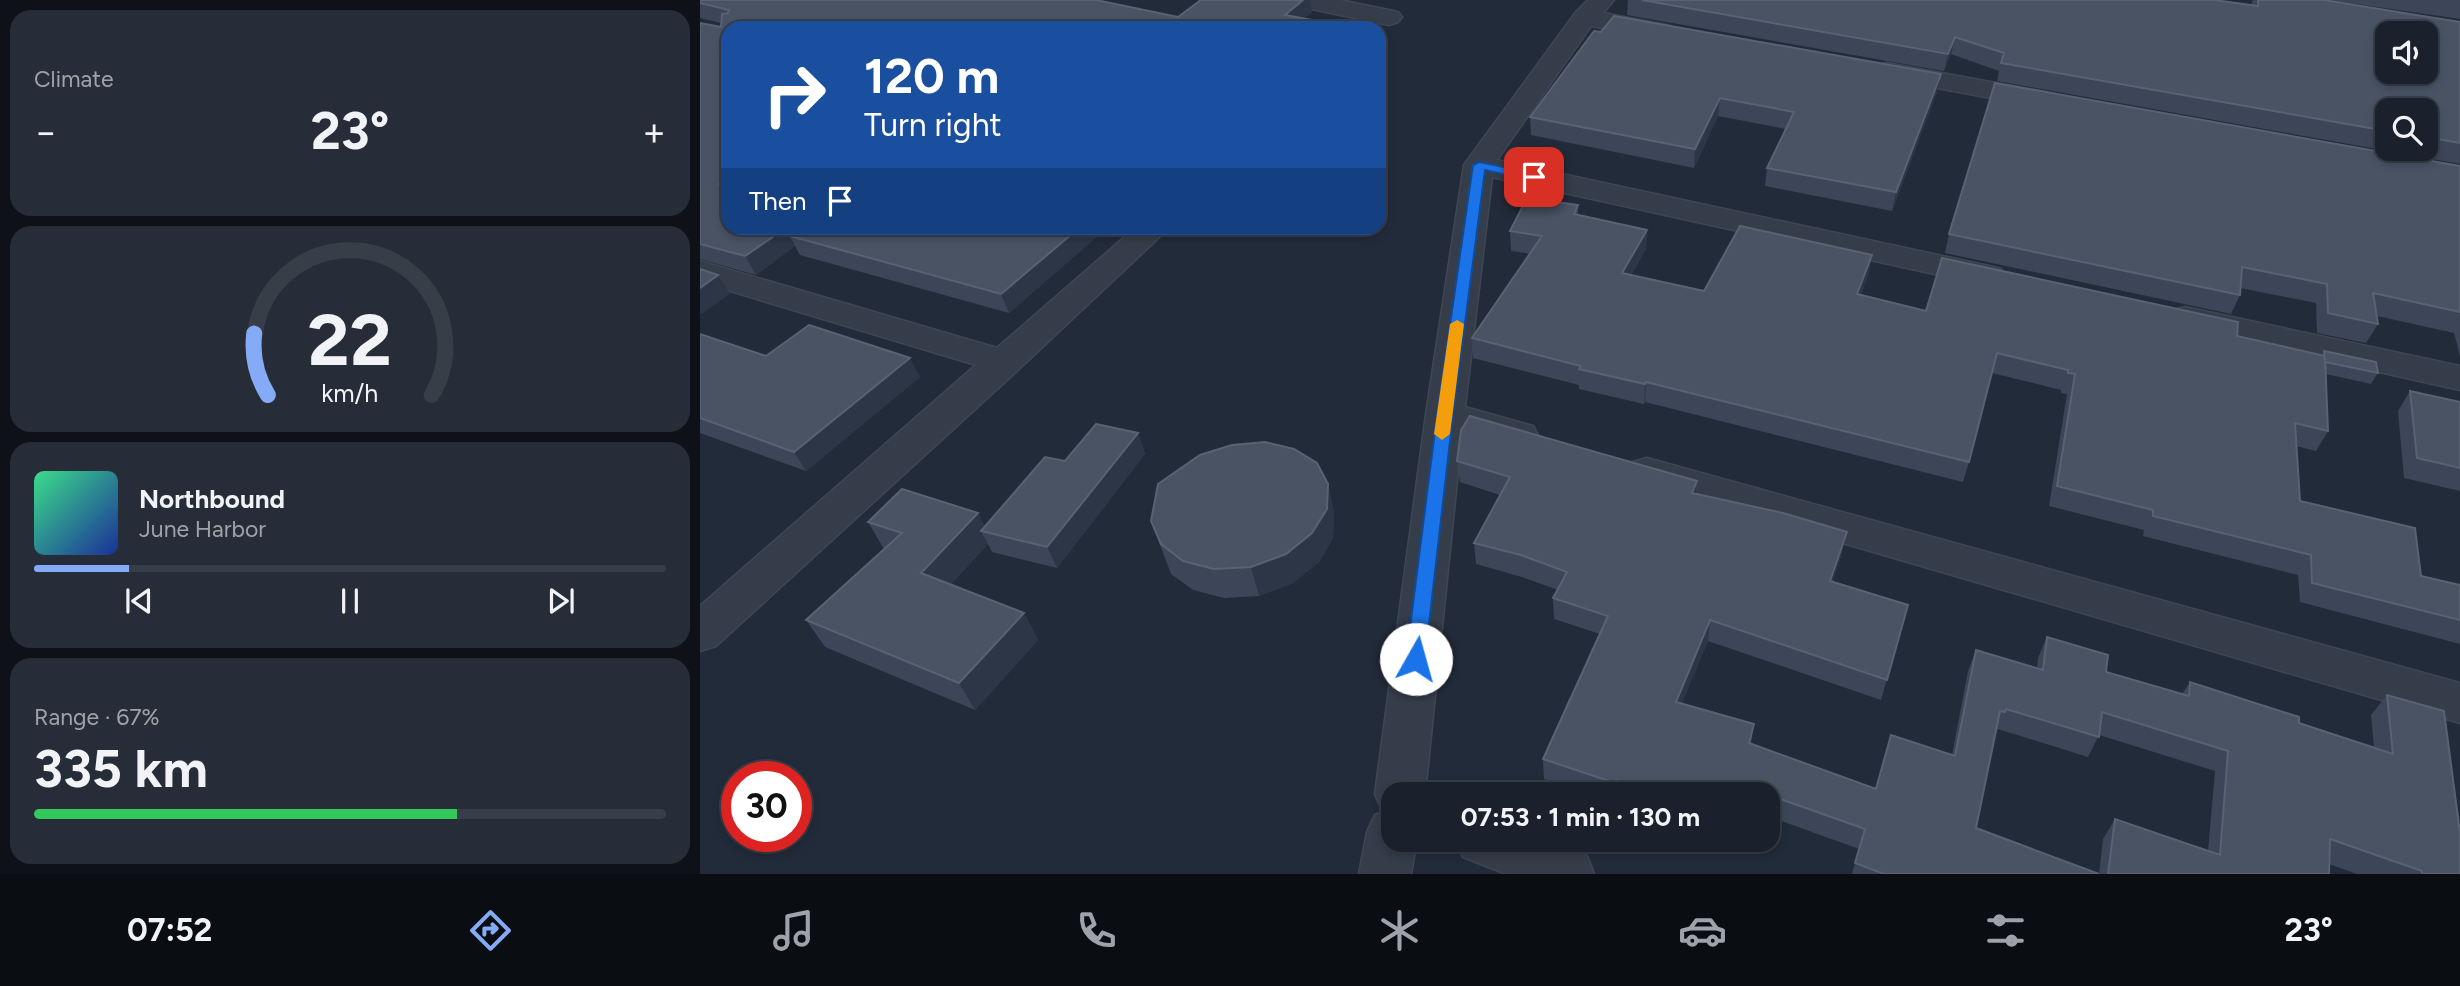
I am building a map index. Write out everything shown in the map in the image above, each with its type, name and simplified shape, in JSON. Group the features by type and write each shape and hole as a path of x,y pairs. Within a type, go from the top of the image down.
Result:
{"street":[{"path":"1302,0 1386,15"},
{"path":"1400,782 1445,415 1479,165 1593,8 1694,37"},
{"path":"1858,66 2077,106"},
{"path":"1479,165 2024,284"},
{"path":"700,633 1145,235"},
{"path":"700,271 1005,362"},
{"path":"2160,313 2460,378"},
{"path":"1445,415 1552,445"},
{"path":"1605,460 2460,703"},
{"path":"1385,874 1389,852"},
{"path":"1512,852 1568,874"}],"building":[{"path":"700,0 1096,0 1178,17 1201,0 1303,0 1285,15 1318,21 721,21 722,14 728,13 729,10 700,3"},
{"path":"1642,0 2214,0 2258,6 2258,0 2324,0 2460,22 2460,143 2438,139 2438,98 2375,98 2375,129 2001,63 2004,53 1955,37 1948,54"},
{"path":"1614,16 1941,74 1896,192 1767,168 1794,112 1720,98 1695,149 1530,117 1594,31 1601,32"},
{"path":"700,23 721,27 721,235 776,235 745,256 700,244"},
{"path":"1995,83 2375,151 2375,161 2432,161 2460,166 2460,312 2373,293 2378,324 2328,313 2327,284 2242,267 2240,295 1949,234"},
{"path":"1527,198 1578,205 1574,214 1647,230 1622,273 1704,291 1740,226 1872,255 1857,294 1926,311 1942,258 2238,322 2237,336 2325,356 2328,431 2295,423 2300,501 2415,528 2421,576 2460,585 2460,620 2312,583 2311,555 2153,516 2153,510 2057,486 2075,374 2068,373 2068,370 1997,353 1969,462 1646,382 1645,384 1579,369 1581,366 1472,338 1542,236 1510,231"},
{"path":"792,235 1071,235 1001,294"},
{"path":"700,269 718,275 700,288"},
{"path":"809,325 910,358 794,452 700,418 700,334 766,356"},
{"path":"2324,351 2376,362 2378,373 2325,362"},
{"path":"2410,391 2460,402 2460,468 2417,458"},
{"path":"1470,416 1697,481 1692,493 1783,513 1847,532 1830,581 1908,605 1887,680 1710,620 1676,702 1754,724 1749,743 1876,789 1891,735 1955,756 1976,650 2043,670 2047,637 2108,655 2106,672 2189,696 2190,682 2299,717 2299,723 2393,754 2387,695 2444,711 2460,833 2460,874 2422,874 2422,871 2330,839 2329,874 2108,874 2115,819 2220,855 2228,751 2102,712 2099,737 2006,709 2005,712 2000,711 1976,828 2099,874 1884,874 1855,863 1865,829 1780,799 1780,782 1612,782 1543,759 1608,616 1553,598 1567,572 1521,555 1474,543 1510,477 1457,461 1461,430"},
{"path":"1096,424 1138,433 1047,547 981,531 1045,457 1065,461"},
{"path":"1265,442 1294,449 1317,463 1328,484 1327,509 1312,533 1286,554 1251,567 1214,569 1183,561 1161,544 1151,521 1158,484 1200,455 1232,445"},
{"path":"902,489 978,513 921,573 1024,613 959,683 806,620 902,533 868,522"}],"slow traffic":[{"path":"1442,434 1457,324"}],"route":[{"path":"1416,659 1445,415 1479,165 1534,177"}]}
